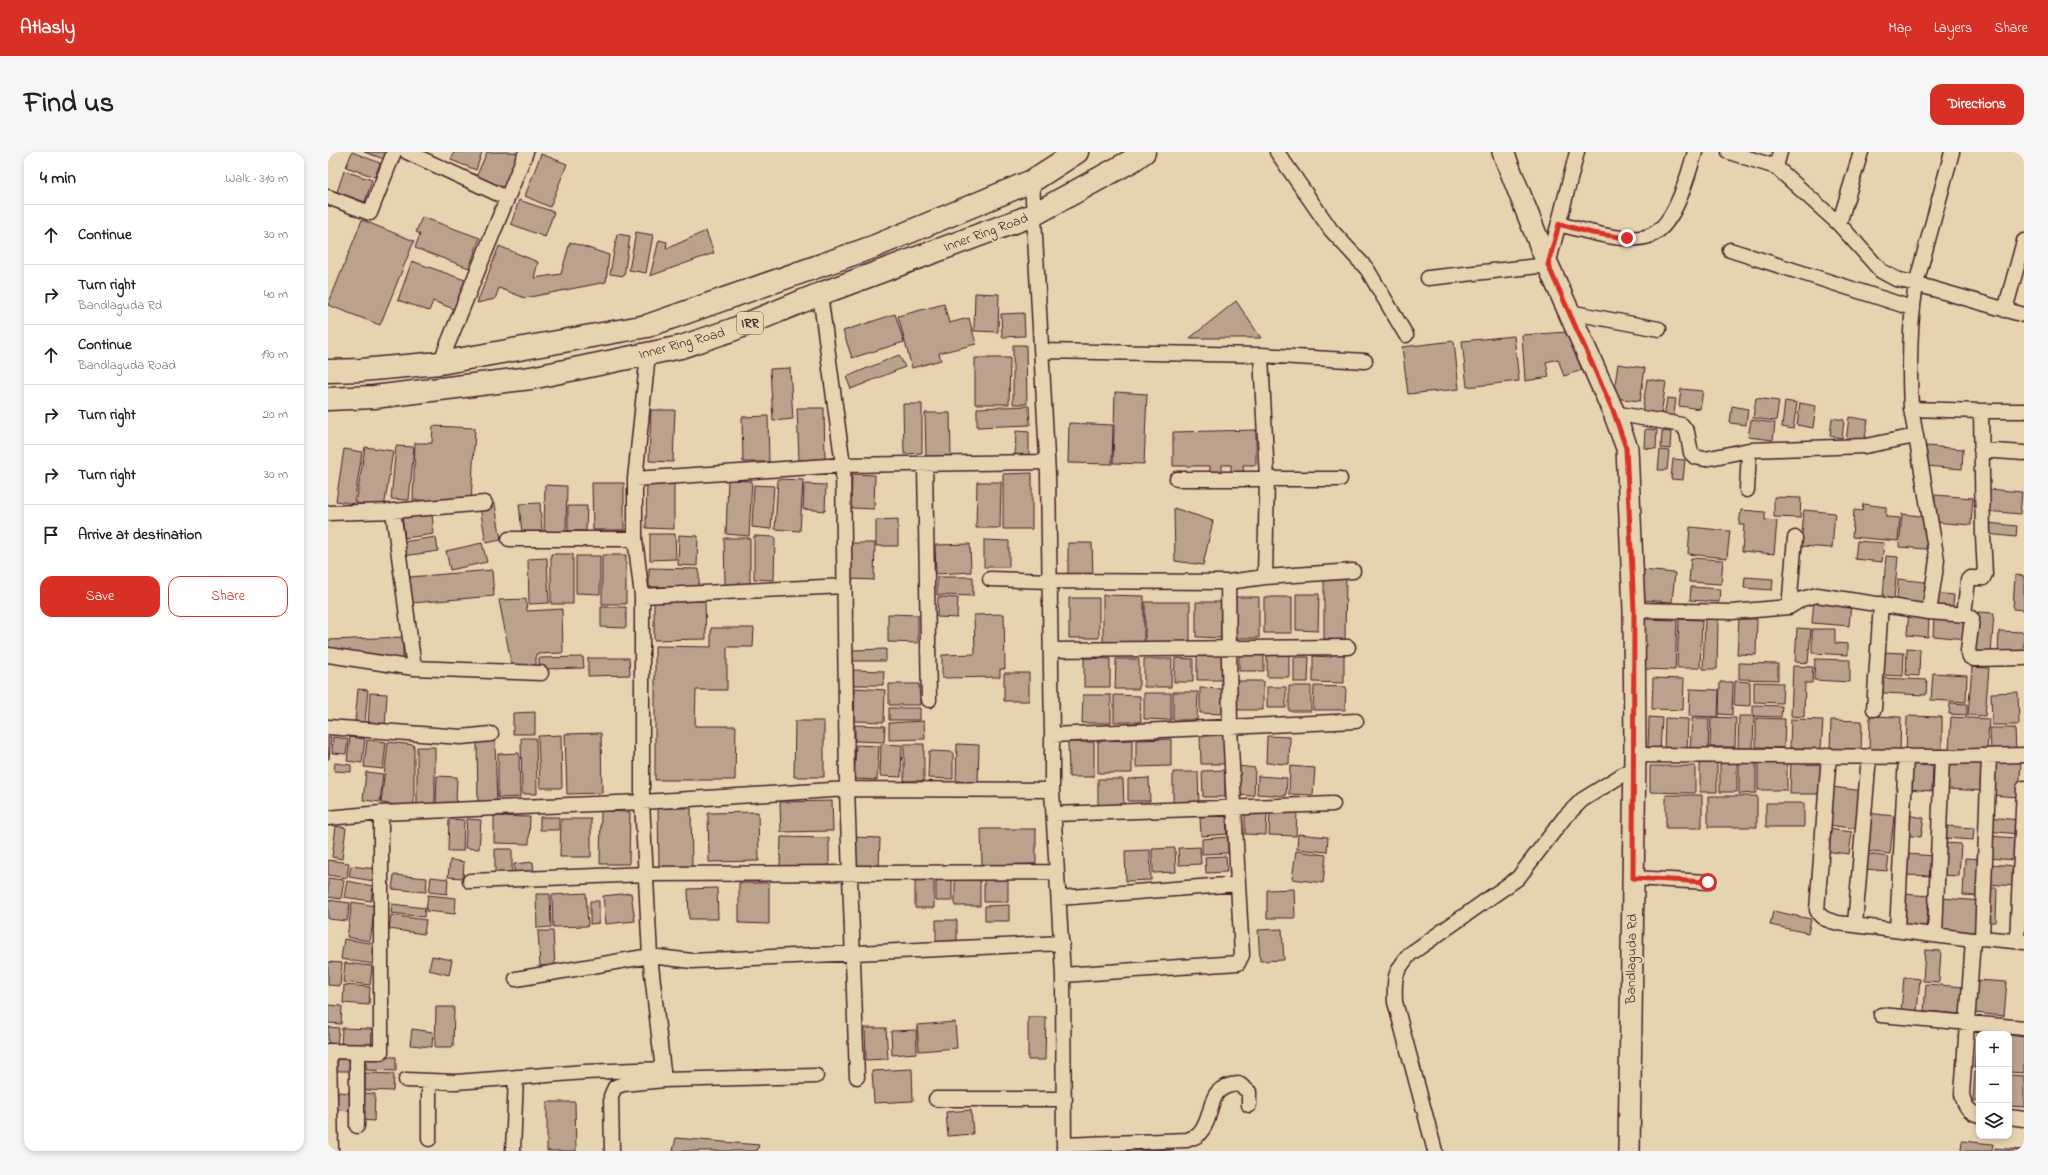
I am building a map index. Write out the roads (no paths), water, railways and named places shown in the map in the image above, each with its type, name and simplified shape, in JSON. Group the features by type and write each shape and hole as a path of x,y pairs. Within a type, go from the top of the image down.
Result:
{"highway":[{"name":"Inner Ring Road","path":"328,371 361,370 440,363 647,326 873,247 1032,181 1077,152"},
{"name":"Inner Ring Road","path":"328,399 359,397 531,378 681,347 732,330 820,294 1033,215 1133,160 1144,152"},
{"path":"359,397 361,370"}],"street":[{"path":"328,197 370,213 394,152"},
{"path":"407,152 507,198"},
{"path":"440,363 526,152"},
{"path":"1277,152 1331,230 1367,269 1406,335"},
{"name":"Bandlaguda Rd","path":"1503,152 1548,265 1614,413 1626,448 1634,610 1635,761 1629,1151"},
{"path":"1428,278 1548,265 1577,152"},
{"path":"1559,224 1592,233 1627,238 1650,236 1670,219 1681,196 1695,152"},
{"path":"1729,152 1776,167 1839,224 1888,276 2024,315"},
{"path":"1776,167 1780,152"},
{"path":"1839,224 1861,152"},
{"path":"1929,612 1937,560 1911,409 1909,354 1912,308 1916,284 1952,152"},
{"path":"1032,181 1047,462 1052,790 1063,975 1065,1099 1064,1148 1188,1140 1199,1135 1214,1097 1219,1090 1228,1084 1239,1084 1249,1092 1249,1105"},
{"path":"2005,310 2024,241"},
{"path":"1730,250 1912,308"},
{"path":"820,294 843,465 847,789 857,1077"},
{"path":"1569,312 1659,329"},
{"path":"1042,351 1261,356 1365,361"},
{"path":"648,354 635,479 635,539 642,596 642,802 650,956 663,1074"},
{"path":"1261,356 1267,479 1265,577"},
{"path":"1911,409 2024,411"},
{"path":"1964,615 1968,580 1970,578 1983,578 1985,574 1981,411"},
{"path":"1614,413 1682,425 1687,432 1691,453 1699,458 1749,450 1865,446 1916,436"},
{"path":"1747,490 1749,450"},
{"path":"1981,450 2024,453"},
{"path":"635,479 843,465 925,465 1047,462"},
{"path":"925,465 929,700"},
{"path":"1177,479 1340,479"},
{"path":"328,513 393,512 485,503"},
{"path":"393,512 414,668"},
{"path":"1789,607 1795,538"},
{"path":"509,539 635,539"},
{"path":"990,579 1050,581 1228,582 1265,577 1353,571"},
{"path":"1063,975 1238,963 1242,955 1230,727 1228,582"},
{"path":"642,596 844,586"},
{"path":"1634,610 1732,612 1789,607 1802,599 1817,595 1929,612 1970,616 1972,619 1968,651 1970,657 1974,659 2024,658"},
{"path":"1874,710 1881,604"},
{"path":"1051,650 1348,647"},
{"path":"328,655 414,668 541,673"},
{"path":"1052,735 1356,721"},
{"path":"328,727 461,737 491,734"},
{"path":"1829,755 1817,910 1823,919 1897,930 2021,942 2024,788"},
{"path":"1435,1151 1395,1002 1394,982 1398,968 1410,954 1518,878 1564,818 1582,800 1635,761 1829,755 1942,757 2024,755"},
{"path":"1854,924 1869,756"},
{"path":"1897,930 1906,756"},
{"path":"1976,1114 1969,1112 1964,1103 1962,1094 1968,1024 1978,939 1989,756"},
{"path":"1935,934 1942,757"},
{"path":"328,818 381,813 642,802 847,789 1052,790"},
{"path":"1054,814 1333,804"},
{"path":"331,1151 329,1051 381,1052 381,813"},
{"path":"470,881 646,874 1056,872"},
{"path":"1633,878 1708,882"},
{"path":"1059,898 1238,884"},
{"path":"516,979 650,956 692,961 1062,943"},
{"path":"1881,1015 2024,1028"},
{"path":"357,1052 357,1126"},
{"path":"612,1151 611,1096 616,1087 622,1084 663,1074"},
{"path":"406,1080 429,1082 516,1077 663,1074 816,1076"},
{"path":"513,1151 516,1077"},
{"path":"429,1082 429,1139"},
{"path":"936,1099 1065,1099"},
{"path":"2012,1117 2024,1119"}]}
